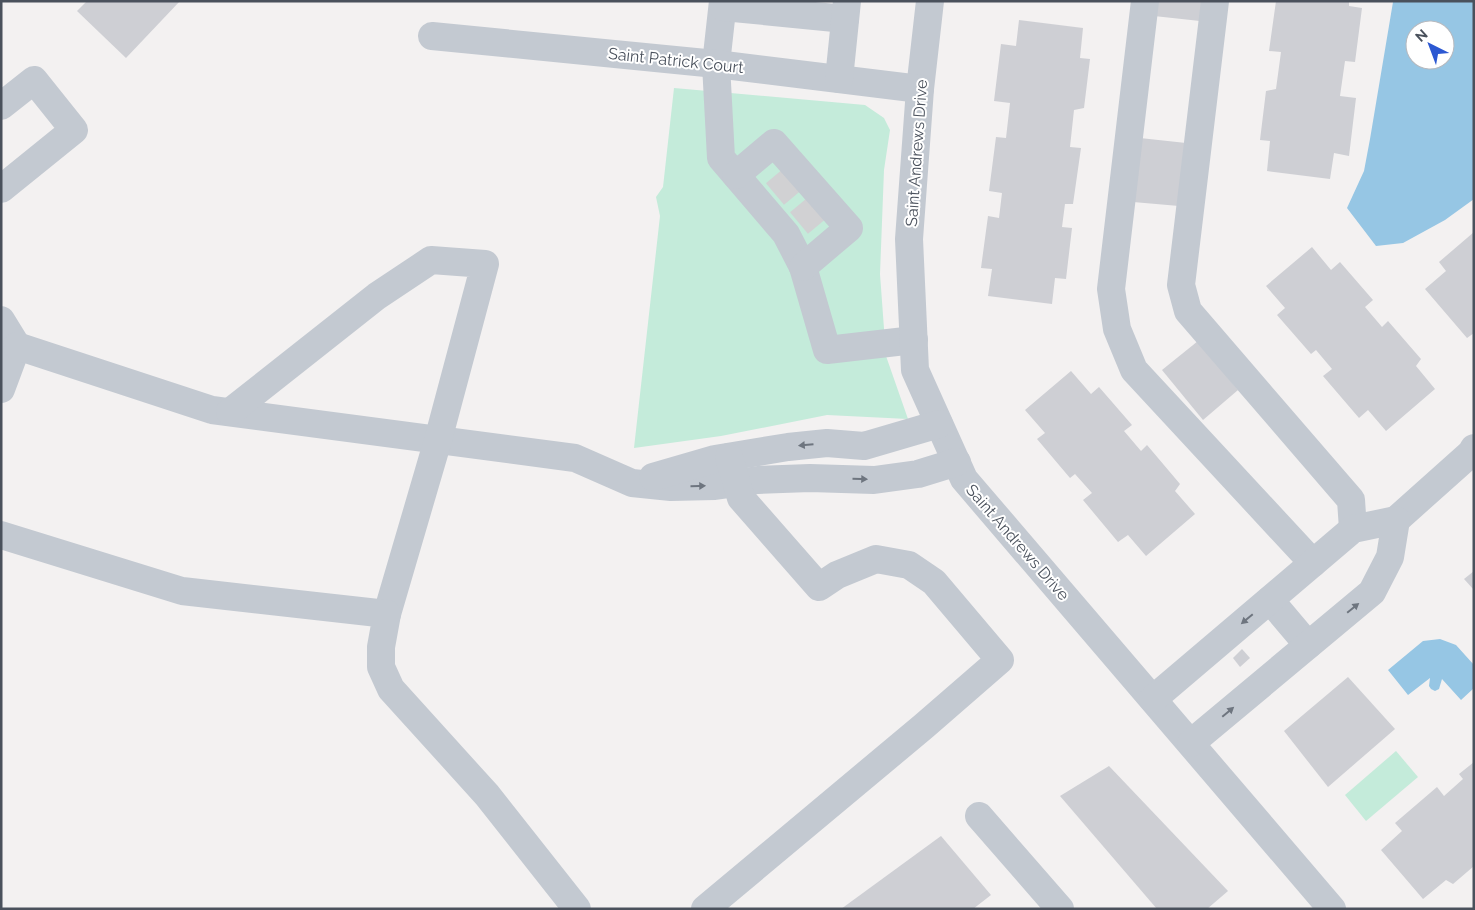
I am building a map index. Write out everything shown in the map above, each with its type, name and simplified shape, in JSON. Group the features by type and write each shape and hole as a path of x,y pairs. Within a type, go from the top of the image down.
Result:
{"street":[{"name":"Saint Andrews Drive","path":"930,1 920,89 909,239 915,370 964,479 1332,909"},
{"path":"1145,1 1111,289 1117,329 1134,370 1313,563"},
{"path":"1215,1 1181,285 1188,311 1351,500 1352,529"},
{"path":"839,79 846,10 723,4 716,64 721,158 736,175 783,188 807,216 803,267 826,350 914,340"},
{"name":"Saint Patrick Court","path":"432,36 716,64 920,89"},
{"path":"1,106 34,80 74,130 1,189"},
{"path":"736,175 774,144 783,188 807,216 849,228 803,267"},
{"path":"230,412 377,296 431,260 485,264 438,440 387,614 381,647 381,667 391,688 487,795 577,909"},
{"path":"1,320 18,346 212,410 575,458 632,483 671,487 715,486 758,480 810,478 874,480 918,474 956,462"},
{"path":"1,389 18,346"},
{"path":"632,483 715,459 788,447 827,443 864,446 939,424"},
{"path":"1153,699 1352,529 1396,520 1471,453 1474,448"},
{"path":"705,909 1000,660 934,582 909,565 876,559 837,575 819,587 741,498 729,457"},
{"path":"1191,743 1372,592 1390,557 1396,520"},
{"path":"1,535 182,591 387,614"},
{"path":"1270,600 1308,645"},
{"path":"979,816 1060,909"}],"green space":[{"path":"674,88 865,105 884,118 890,130 884,170 880,274 886,356 908,419 827,415 721,436 634,448 660,216 656,197 663,187"},
{"path":"1396,751 1418,777 1366,821 1345,795"}],"water":[{"path":"1474,1 1474,199 1445,220 1403,243 1376,246 1347,208 1364,171 1393,2"},
{"path":"1440,639 1456,645 1474,665 1474,688 1461,700 1442,679 1439,689 1435,691 1429,686 1430,678 1408,695 1388,670 1423,641"}],"building":[{"path":"87,1 180,1 126,58 77,11"},
{"path":"1156,1 1202,1 1200,21 1154,16"},
{"path":"1276,1 1349,1 1349,6 1362,8 1355,62 1345,61 1340,96 1356,98 1349,156 1334,153 1330,179 1267,171 1270,141 1260,140 1266,91 1276,89 1281,52 1269,51"},
{"path":"1019,20 1083,28 1080,58 1090,59 1084,108 1074,110 1070,147 1081,148 1073,204 1065,204 1062,227 1072,228 1066,279 1055,278 1052,304 988,296 992,269 981,268 988,216 999,218 1002,193 989,191 996,137 1006,138 1010,103 994,101 1001,44 1016,46"},
{"path":"1140,138 1186,143 1179,206 1133,202"},
{"path":"1474,232 1474,333 1467,338 1425,289 1446,271 1439,262"},
{"path":"1312,247 1331,270 1340,262 1373,300 1365,307 1382,327 1388,321 1421,359 1416,366 1435,389 1386,431 1368,410 1359,418 1323,376 1332,369 1316,350 1311,354 1277,315 1285,308 1266,286"},
{"path":"1198,341 1238,390 1203,420 1162,370"},
{"path":"1071,371 1091,394 1099,387 1132,425 1124,431 1141,451 1147,445 1180,484 1175,491 1195,514 1146,556 1128,535 1118,542 1083,500 1092,493 1075,474 1070,478 1037,439 1045,433 1025,410"},
{"path":"1474,571 1474,590 1464,579"},
{"path":"1242,649 1250,658 1240,667 1233,658"},
{"path":"1348,677 1395,729 1328,787 1284,731"},
{"path":"1474,762 1474,866 1453,884 1446,880 1423,899 1381,850 1402,831 1395,823 1437,787 1444,796 1463,779 1459,774"},
{"path":"1109,766 1228,891 1207,909 1157,909 1060,796"},
{"path":"941,836 991,895 973,909 841,909"}],"tunnel":[{"path":"775,194 794,178"},
{"path":"799,223 817,208"}]}
